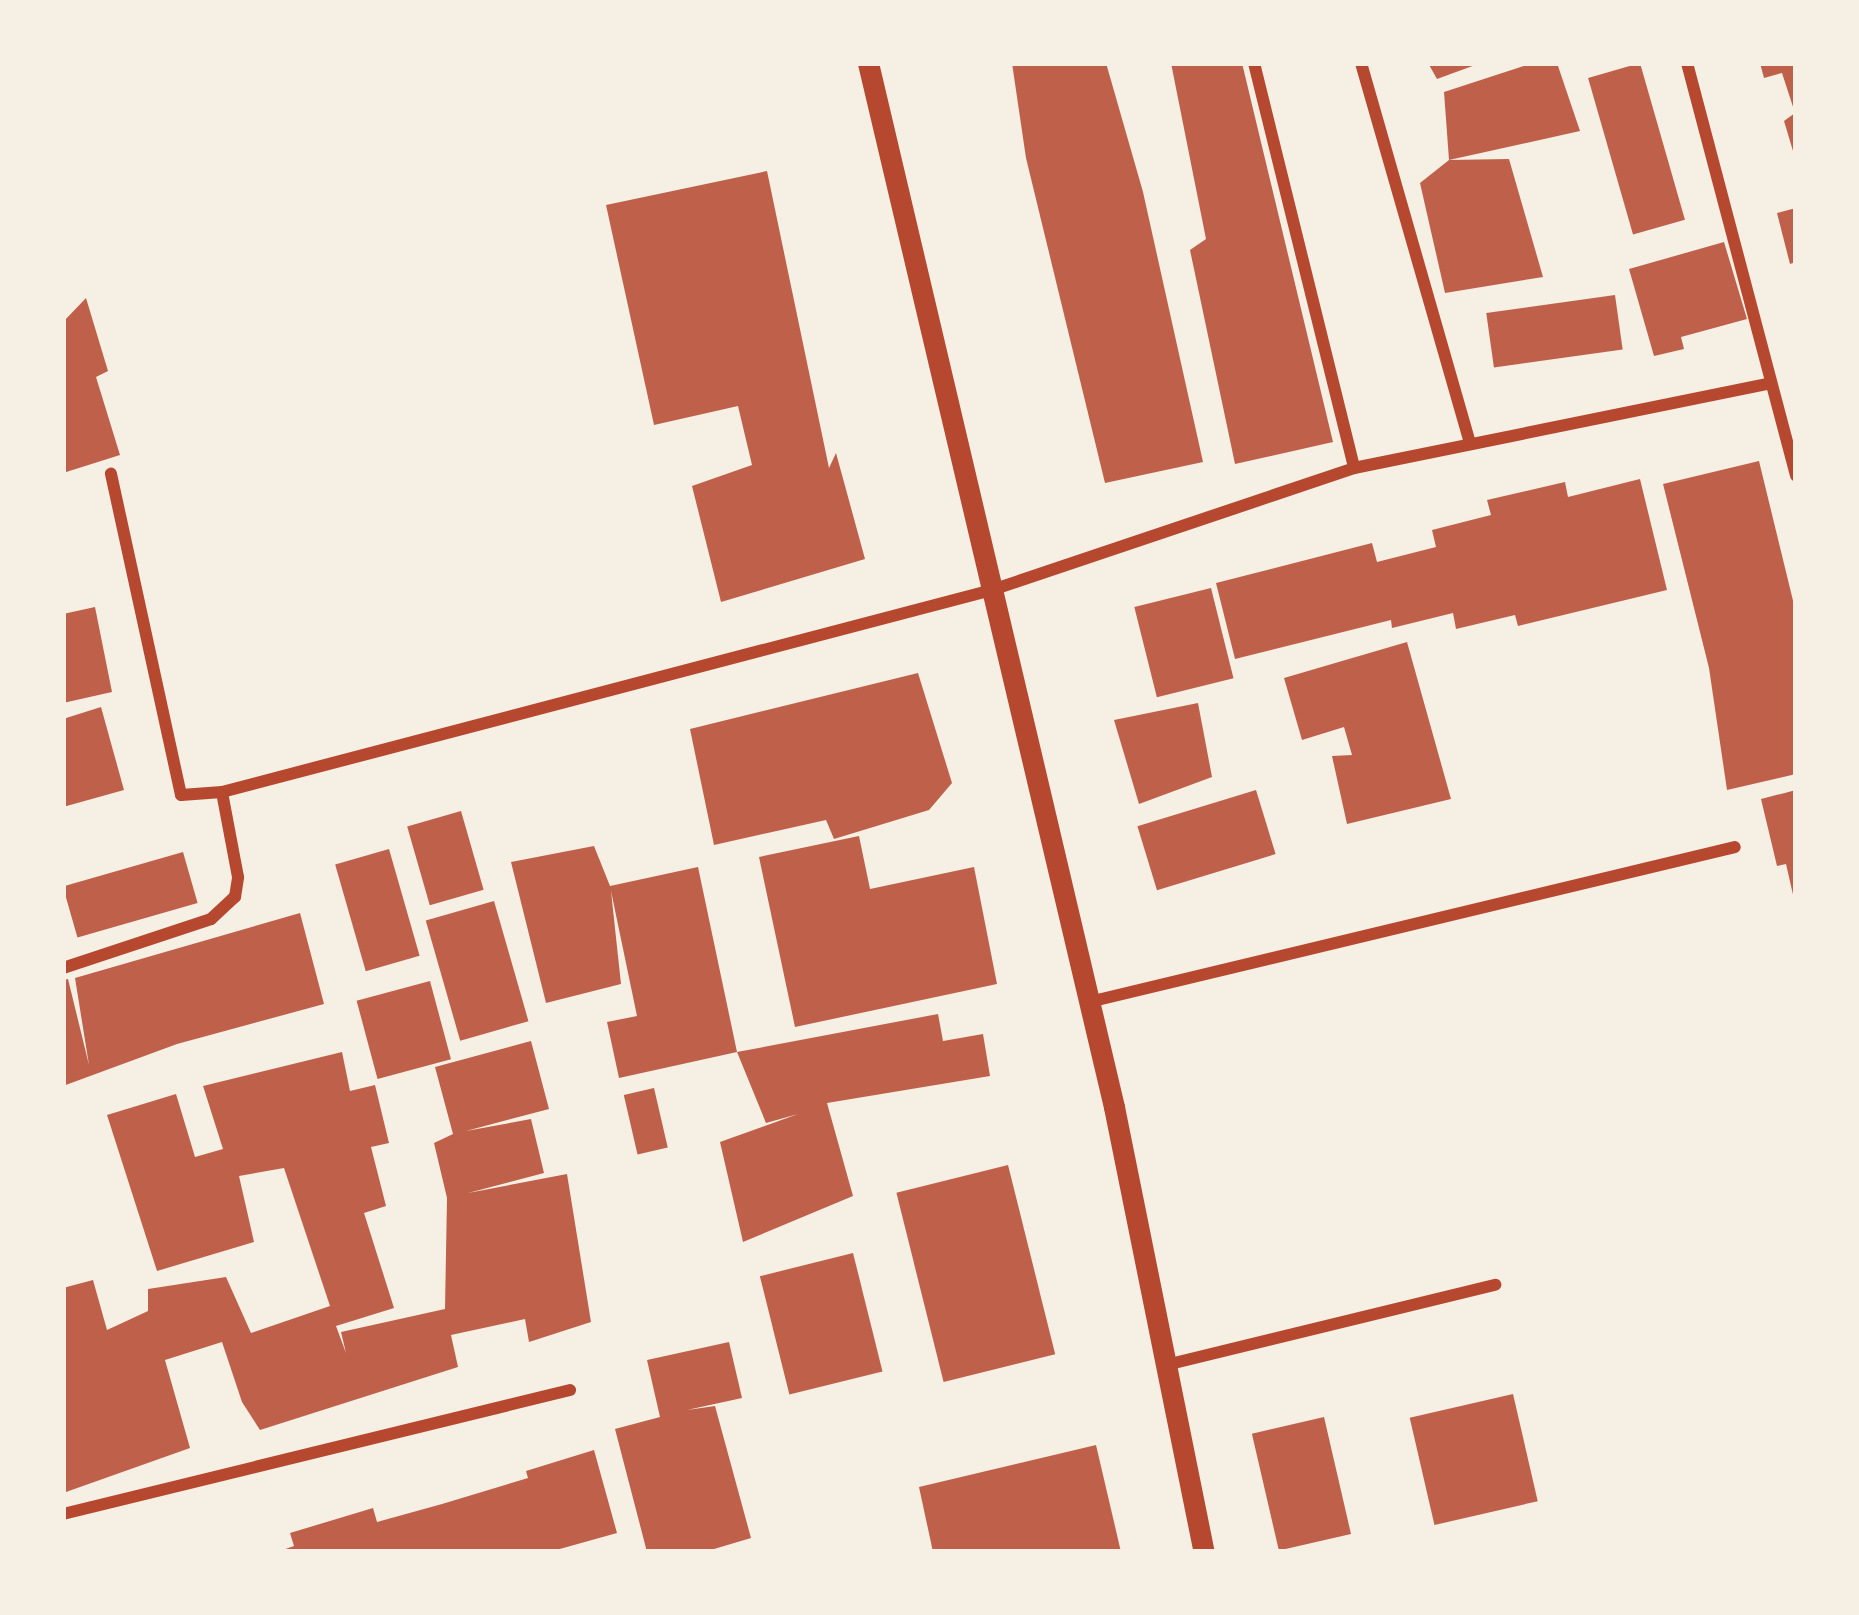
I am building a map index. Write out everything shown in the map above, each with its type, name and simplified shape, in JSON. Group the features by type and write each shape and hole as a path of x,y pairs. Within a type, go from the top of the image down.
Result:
{"street":[{"path":"868,63 1088,1002 1204,1552"},
{"path":"1254,63 1354,469"},
{"path":"1361,63 1469,443"},
{"path":"1687,63 1796,476"},
{"path":"111,474 181,795 222,792 992,590 1354,469 1768,384"},
{"path":"63,968 211,919 236,897 238,877 222,792"},
{"path":"1088,1002 1735,847"},
{"path":"1166,1365 1495,1286"},
{"path":"63,1514 571,1390"}],"building":[{"path":"1012,63 1106,63 1143,192 1203,462 1105,483 1026,158"},
{"path":"1171,63 1242,63 1333,442 1235,464 1190,250 1206,239"},
{"path":"1428,63 1478,63 1478,64 1437,79"},
{"path":"1533,63 1557,63 1580,131 1449,160 1444,92"},
{"path":"1640,63 1685,220 1633,235 1588,78"},
{"path":"1760,63 1796,63 1796,161 1784,121 1795,113 1782,73 1764,78"},
{"path":"1509,159 1543,277 1445,293 1420,183 1449,160"},
{"path":"767,171 829,468 836,453 865,559 721,602 692,486 752,465 738,406 654,425 606,205"},
{"path":"1796,208 1796,262 1790,264 1777,213"},
{"path":"1724,242 1747,319 1681,337 1684,349 1654,356 1629,269"},
{"path":"1615,295 1623,349 1494,368 1486,313"},
{"path":"86,298 108,371 96,377 120,455 63,473 63,322"},
{"path":"1759,461 1796,613 1796,774 1727,790 1709,668 1663,484"},
{"path":"1640,479 1667,590 1518,626 1515,615 1456,629 1453,613 1392,628 1391,620 1235,659 1216,583 1372,543 1377,562 1436,547 1432,530 1491,515 1487,500 1565,482 1568,497"},
{"path":"1211,588 1233,678 1157,697 1134,607"},
{"path":"95,607 112,692 63,703 63,614"},
{"path":"1407,642 1451,799 1347,824 1332,756 1352,755 1344,727 1302,740 1284,678"},
{"path":"918,673 952,783 929,810 834,839 826,820 714,845 690,729"},
{"path":"1198,703 1212,777 1139,804 1114,720"},
{"path":"101,707 124,790 63,807 63,719"},
{"path":"1256,790 1276,854 1157,890 1137,826"},
{"path":"1796,790 1794,899 1786,864 1777,866 1761,799"},
{"path":"461,811 484,890 430,905 407,826"},
{"path":"859,836 870,889 974,867 997,984 795,1027 759,857"},
{"path":"594,846 610,886 698,867 737,1052 619,1078 607,1022 637,1016 611,891 621,984 546,1003 511,862"},
{"path":"389,849 420,956 366,971 335,864"},
{"path":"183,852 198,903 77,937 63,886"},
{"path":"494,901 528,1021 460,1041 426,921"},
{"path":"300,913 324,1004 177,1044 63,1086 63,980 68,979 89,1065 75,978"},
{"path":"430,981 451,1059 378,1079 357,1001"},
{"path":"938,1014 943,1041 983,1034 990,1076 827,1103 853,1196 743,1242 720,1142 798,1114 766,1123 737,1052"},
{"path":"531,1041 549,1109 466,1131 531,1119 544,1173 468,1193 567,1174 591,1322 529,1342 525,1319 451,1335 458,1367 260,1430 242,1402 222,1342 165,1360 190,1448 66,1492 63,1288 93,1280 107,1330 148,1311 148,1289 226,1277 251,1333 330,1306 284,1168 239,1176 254,1242 157,1271 107,1115 176,1094 195,1157 223,1149 203,1086 342,1052 350,1091 375,1085 389,1143 371,1147 386,1206 364,1213 394,1308 336,1326 346,1353 341,1332 445,1309 447,1198 434,1143 453,1134 435,1067"},
{"path":"654,1088 668,1147 638,1154 624,1095"},
{"path":"1008,1165 1055,1354 944,1382 896,1193"},
{"path":"853,1253 883,1371 789,1395 760,1276"},
{"path":"729,1342 742,1398 687,1410 715,1406 751,1538 704,1552 647,1552 615,1429 660,1417 647,1360"},
{"path":"1513,1394 1538,1501 1434,1525 1410,1418"},
{"path":"1324,1417 1351,1534 1279,1551 1252,1434"},
{"path":"1096,1445 1121,1552 933,1552 919,1487"},
{"path":"594,1450 617,1533 549,1552 277,1552 294,1546 290,1533 373,1508 377,1522 528,1478 526,1471"}]}
